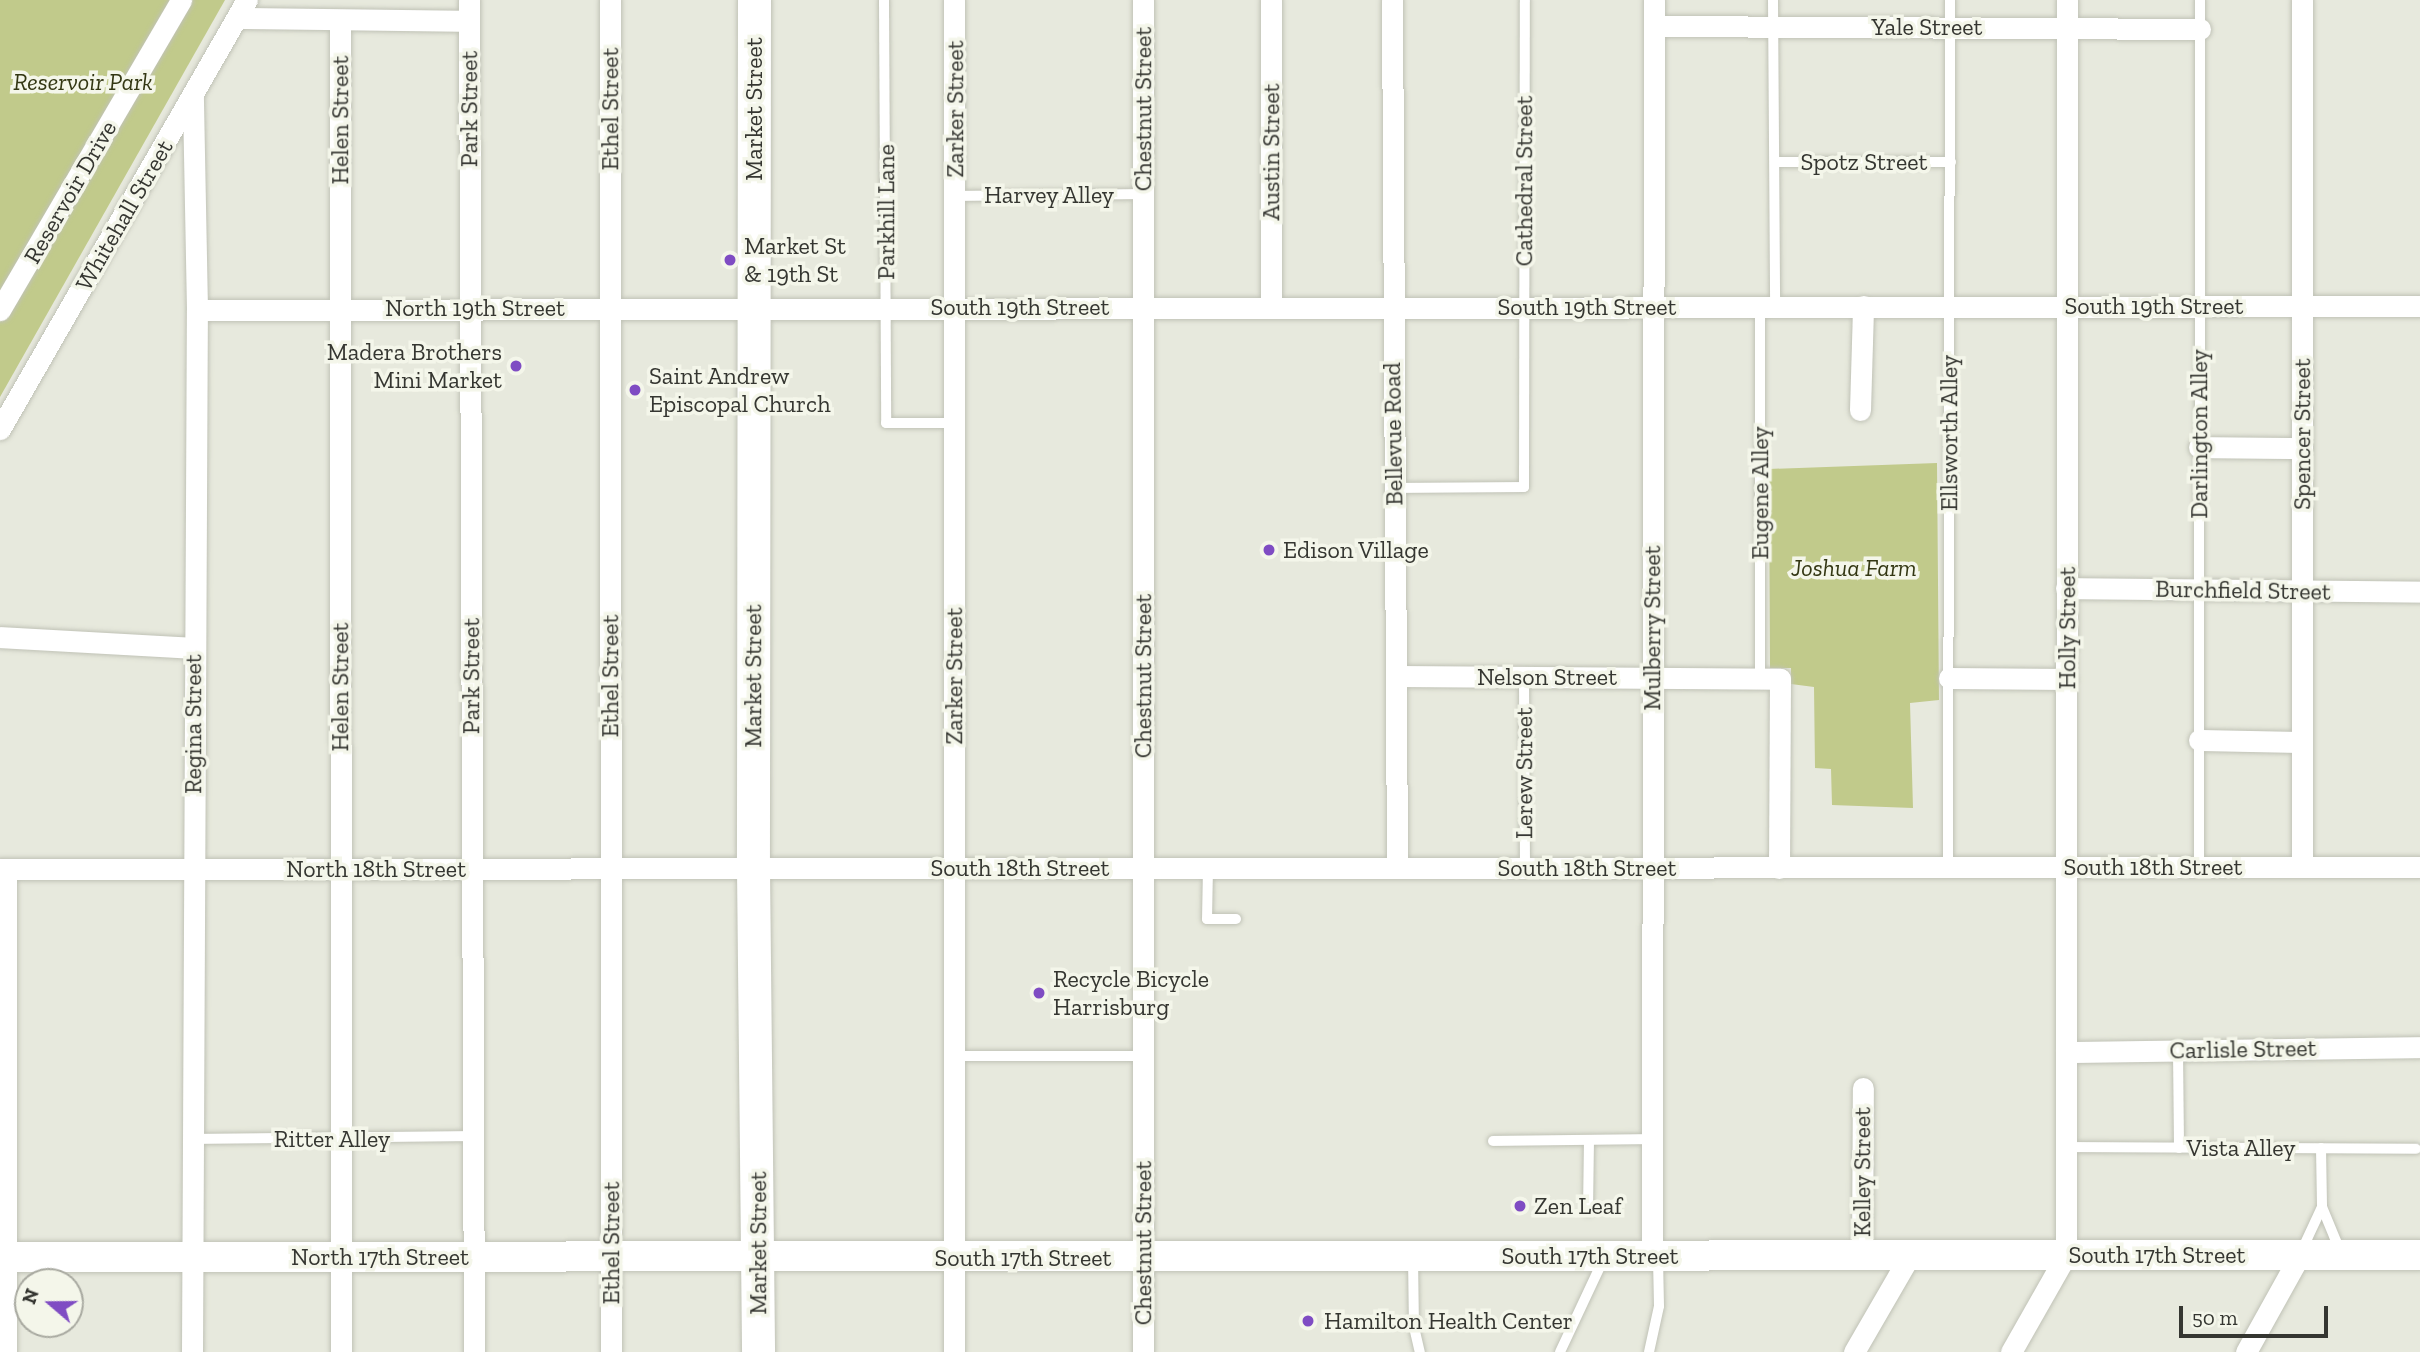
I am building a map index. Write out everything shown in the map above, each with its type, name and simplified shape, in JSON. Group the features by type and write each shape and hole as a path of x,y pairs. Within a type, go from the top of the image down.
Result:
{"main road":[{"name":"Market Street","path":"754,0 753,869 758,1352"},
{"name":"South 17th Street","path":"759,1257 2420,1255"},
{"name":"North 17th Street","path":"4,1257 759,1257"}],"street":[{"name":"Reservoir Drive","path":"0,310 181,0"},
{"name":"Ethel Street","path":"610,0 611,1352"},
{"name":"Zarker Street","path":"954,0 954,1352"},
{"name":"Chestnut Street","path":"1143,0 1143,1352"},
{"name":"Austin Street","path":"1271,0 1271,305"},
{"name":"Bellevue Road","path":"1392,0 1391,307 1398,676 1397,868"},
{"name":"Mulberry Street","path":"1654,0 1652,1139 1655,1256"},
{"name":"Holly Street","path":"2066,1255 2067,0"},
{"name":"Spencer Street","path":"2302,0 2302,867"},
{"path":"242,9 340,21 469,11"},
{"name":"Whitehall Street","path":"0,429 242,9"},
{"name":"Park Street","path":"469,11 474,1352"},
{"name":"Helen Street","path":"340,21 341,1352"},
{"name":"Yale Street","path":"1654,26 2200,29"},
{"name":"Regina Street","path":"192,1352 197,310 193,96"},
{"path":"1860,410 1863,306"},
{"name":"South 19th Street","path":"754,307 2420,306"},
{"name":"North 19th Street","path":"197,310 754,307"},
{"path":"2199,447 2302,448"},
{"name":"Burchfield Street","path":"2066,588 2420,592"},
{"path":"0,637 194,648"},
{"name":"Nelson Street","path":"1398,676 1770,679"},
{"path":"1949,678 2067,678"},
{"name":"Eugene Alley","path":"1770,679 1779,868"},
{"path":"2199,740 2301,742"},
{"name":"South 18th Street","path":"753,869 2420,867"},
{"path":"3,869 6,1352"},
{"name":"North 18th Street","path":"3,869 753,869"},
{"name":"Carlisle Street","path":"2066,1052 2420,1047"},
{"name":"Kelley Street","path":"1862,1257 1863,1088"},
{"path":"2011,1352 2066,1255"},
{"path":"2246,1352 2300,1255"},
{"path":"1854,1352 1909,1257"}],"lane":[{"name":"Parkhill Lane","path":"884,0 886,423 954,423"},
{"name":"Cathedral Street","path":"1393,488 1524,487 1525,0"},
{"name":"Eugene Alley","path":"1770,679 1768,307 1777,162 1773,0"},
{"name":"Ellsworth Alley","path":"1948,866 1950,0"},
{"name":"Darlington Alley","path":"2199,867 2200,0"},
{"name":"Spotz Street","path":"1777,162 1951,162"},
{"name":"Harvey Alley","path":"955,195 1143,194"},
{"name":"Lerew Street","path":"1524,677 1525,868"},
{"path":"1208,868 1207,919 1236,919"},
{"path":"2178,1050 2179,1148"},
{"path":"954,1056 1143,1056"},
{"name":"Ritter Alley","path":"192,1139 341,1140 473,1136"},
{"path":"1493,1141 1652,1139"},
{"path":"1588,1211 1589,1140"},
{"name":"Vista Alley","path":"2066,1147 2416,1149"},
{"path":"2321,1148 2322,1207 2343,1255"},
{"path":"2300,1255 2322,1207"},
{"path":"1560,1352 1589,1298 1605,1256"},
{"path":"1649,1352 1659,1306 1655,1256"},
{"path":"1413,1257 1419,1352"}],"green space":[{"name":"Reservoir Park","path":"0,0 225,0 0,397"},
{"name":"Joshua Farm","path":"1937,463 1939,700 1910,703 1913,808 1832,805 1831,769 1815,768 1814,687 1791,684 1791,668 1770,668 1769,469"}],"place":[{"name":"Market St & 19th St","path":"730,260"},
{"name":"Madera Brothers Mini Market","path":"516,366"},
{"name":"Saint Andrew Episcopal Church","path":"635,390"},
{"name":"Edison Village","path":"1269,550"},
{"name":"Recycle Bicycle Harrisburg","path":"1039,993"},
{"name":"Zen Leaf","path":"1520,1206"},
{"name":"Hamilton Health Center","path":"1308,1321"}]}
